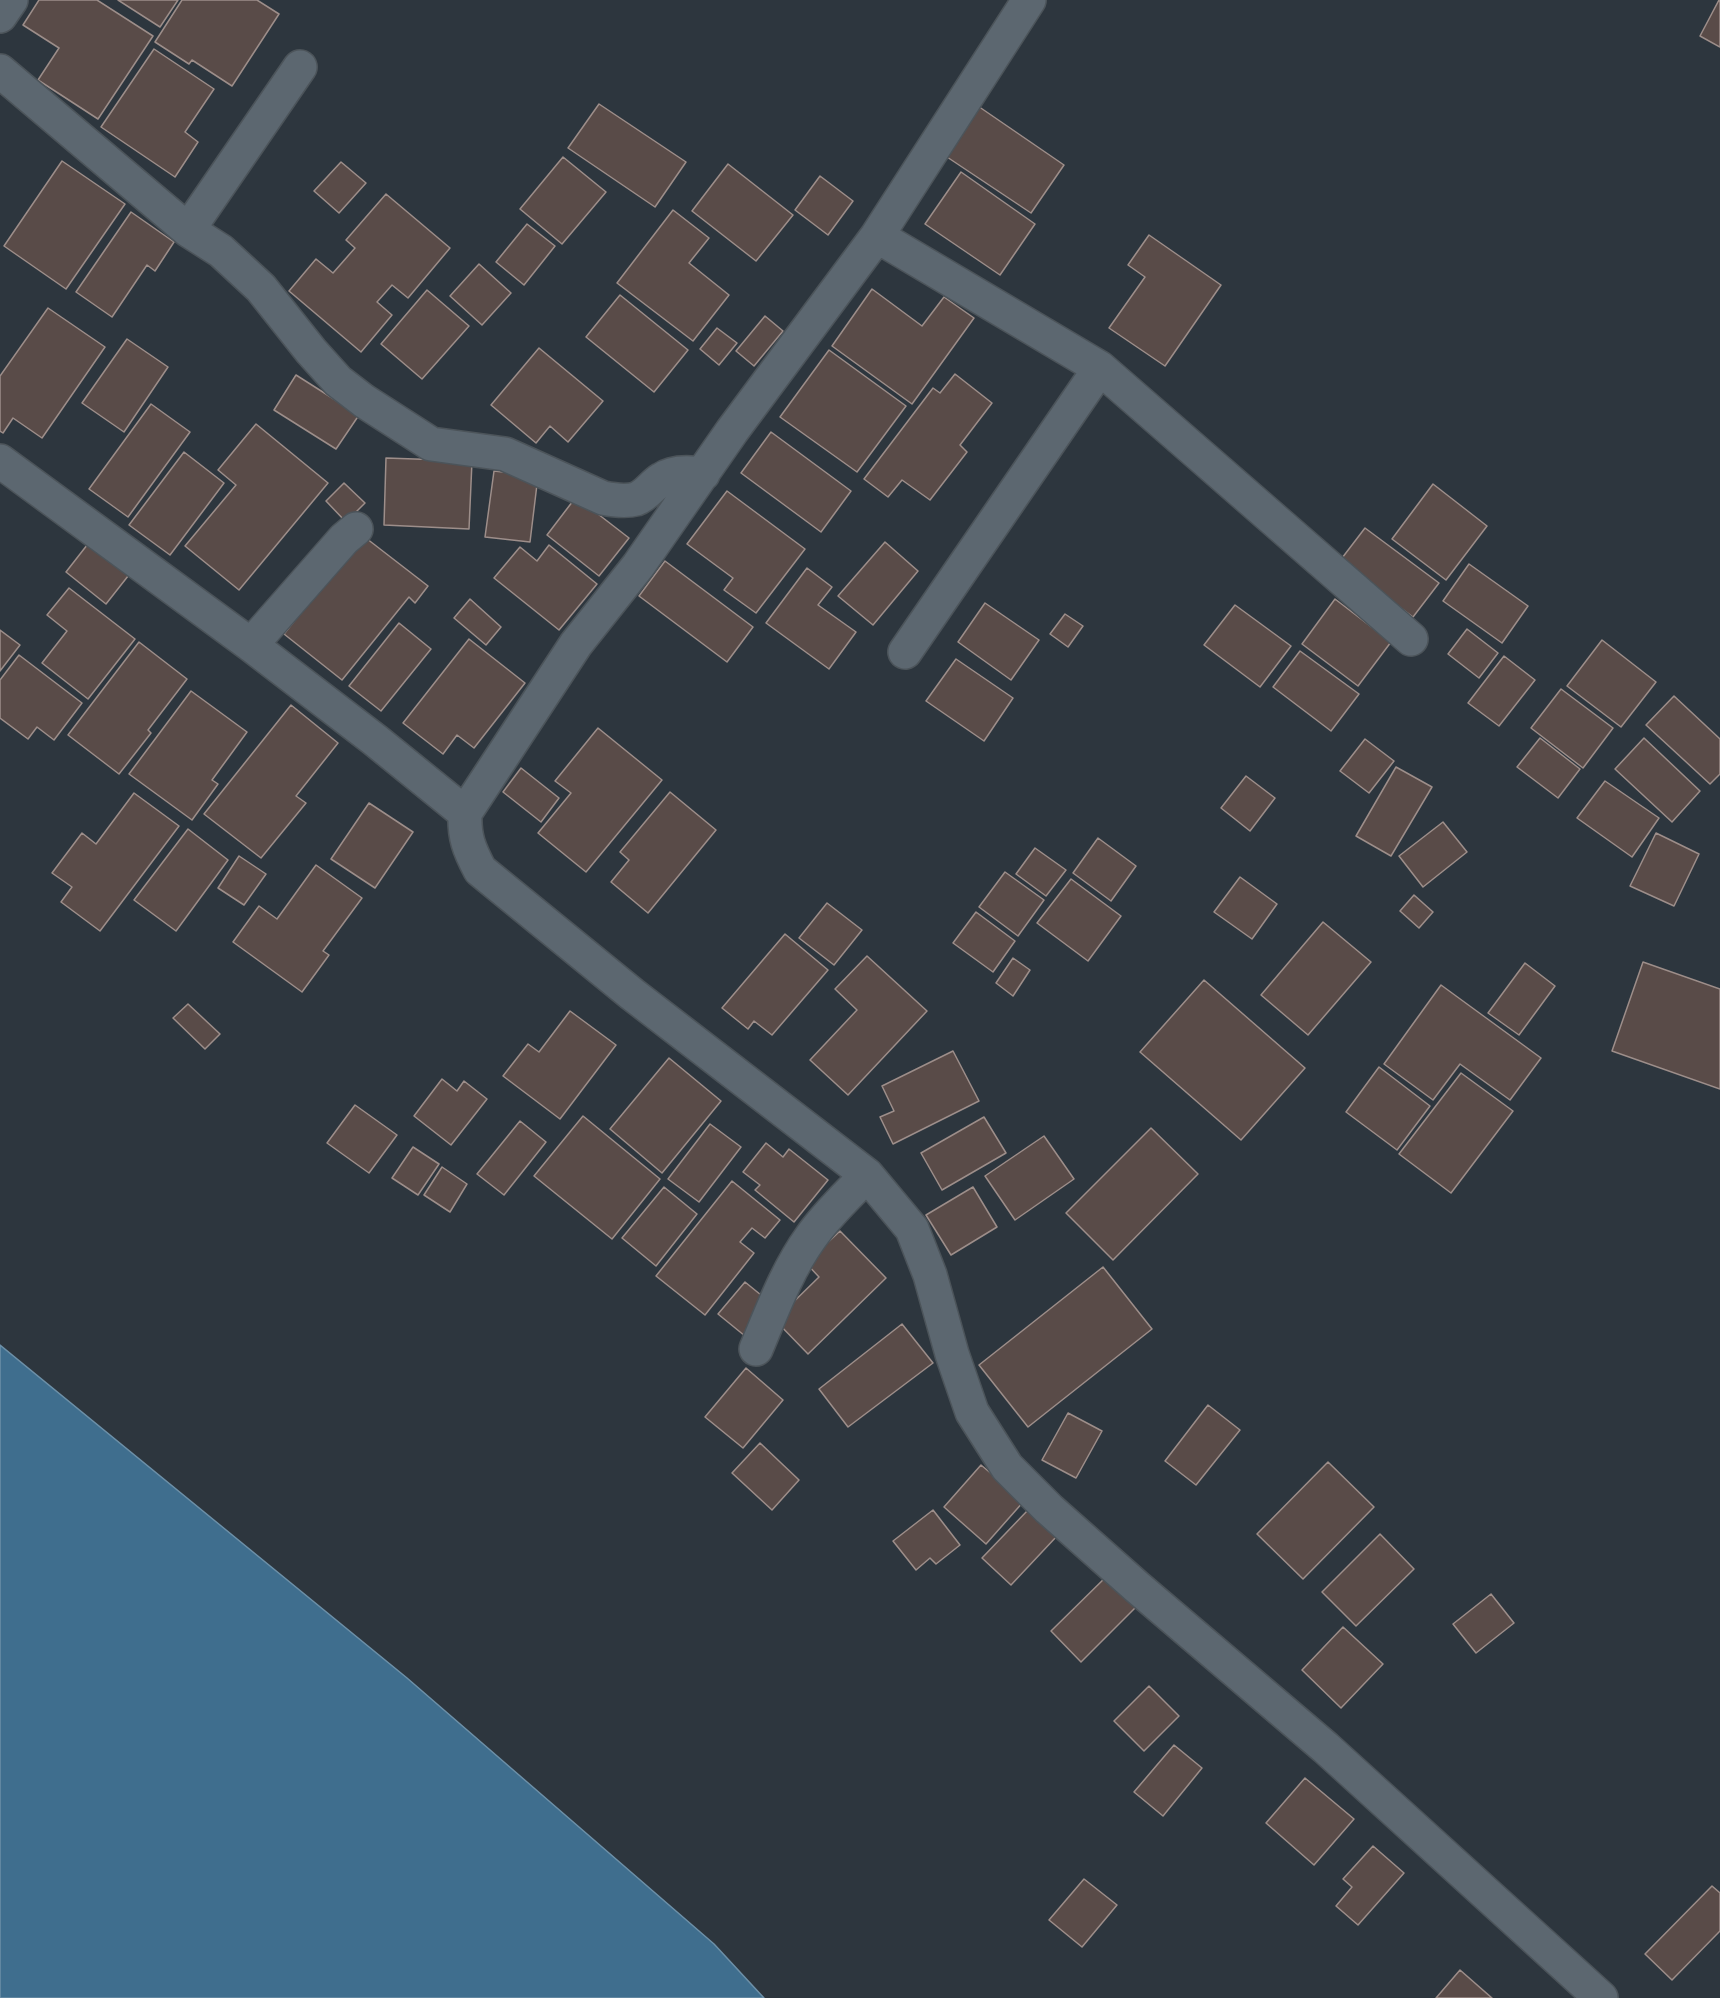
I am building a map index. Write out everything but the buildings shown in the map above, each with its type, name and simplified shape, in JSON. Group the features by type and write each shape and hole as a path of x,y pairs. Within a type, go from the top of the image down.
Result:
{"street":[{"path":"0,16 11,0"},
{"path":"1029,0 877,236 732,431 638,566 576,644 465,813 464,832 480,870 632,994 867,1175 912,1229 930,1275 952,1354 972,1412 1007,1467 1049,1509 1137,1587 1326,1748 1600,1998"},
{"path":"188,230 300,67"},
{"path":"0,70 188,230 221,251 261,288 338,381 364,401 431,444 505,454 603,498 618,501 636,499 662,478 692,472 703,474"},
{"path":"877,236 1100,368 1411,639"},
{"path":"905,652 1100,368"},
{"path":"0,461 251,645 375,740 465,813"},
{"path":"251,645 344,539 356,529"},
{"path":"756,1349 790,1274 810,1237 832,1210 867,1175"}],"water":[{"path":"0,1345 407,1678 714,1944 764,1998 0,1998"}]}
